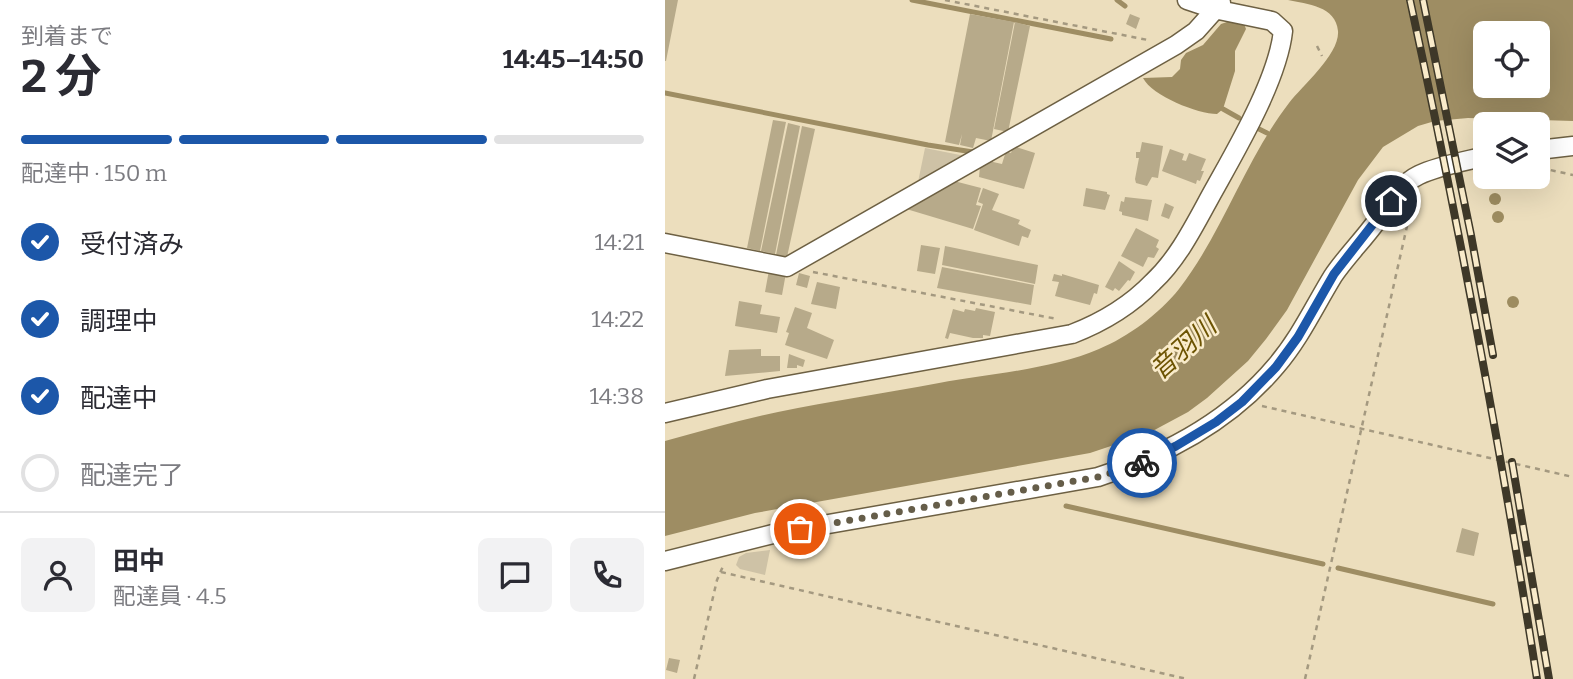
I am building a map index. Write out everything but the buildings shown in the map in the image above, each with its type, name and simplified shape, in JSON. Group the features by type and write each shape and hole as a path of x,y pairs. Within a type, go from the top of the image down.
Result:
{"street":[{"path":"665,413 767,389 1072,334 1095,325 1119,310 1154,282 1170,264 1242,138 1281,49 1283,31 1272,21 1220,3 1187,0"},
{"path":"665,243 787,267 1176,45 1196,31 1220,3"},
{"path":"1550,149 1573,146"},
{"path":"665,561 733,543 811,527 1098,477 1139,464 1176,446 1216,422 1242,402 1276,367 1298,337 1334,274 1356,250 1403,186 1419,175 1473,160"}],"path":[{"path":"945,0 1149,40"},
{"path":"1317,46 1322,56"},
{"path":"1550,170 1573,175"},
{"path":"1305,679 1419,175"},
{"path":"814,272 1056,318 1072,334"},
{"path":"1242,402 1573,477"},
{"path":"694,679 717,580 733,543"},
{"path":"721,572 1187,679"}],"shaded area":[{"path":"925,148 970,157 917,187"},
{"path":"770,550 765,575 740,569 736,565 739,557 746,553"}],"water":[{"name":"音羽川","path":"1288,0 1573,0 1573,121 1550,120 1550,112 1473,112 1473,118 1435,121 1418,126 1383,147 1358,180 1287,310 1248,361 1188,412 1147,434 1090,453 755,513 665,536 665,441 798,408 1062,361 1110,344 1153,316 1179,289 1195,267 1273,125 1333,49 1337,40 1336,23 1326,11"},
{"path":"1230,21 1244,24 1246,29 1235,51 1235,71 1223,109 1217,114 1176,103 1148,85 1143,78 1172,77 1180,69 1181,60 1186,53 1203,45 1221,24"}],"waterway":[{"path":"912,0 1111,39"},
{"path":"1117,0 1125,6"},
{"path":"665,93 973,152"},
{"path":"1223,109 1239,118"},
{"path":"1257,128 1267,133"},
{"path":"1066,506 1323,564"},
{"path":"1338,568 1493,604"}],"railway":[{"path":"1410,0 1478,338 1537,679"},
{"path":"1423,0 1493,355"},
{"path":"1512,462 1549,679"}],"way so far":[{"path":"800,529 1098,477 1142,463"}],"route":[{"path":"1142,463 1216,422 1242,402 1276,367 1298,337 1334,274 1356,250 1391,201"}]}
